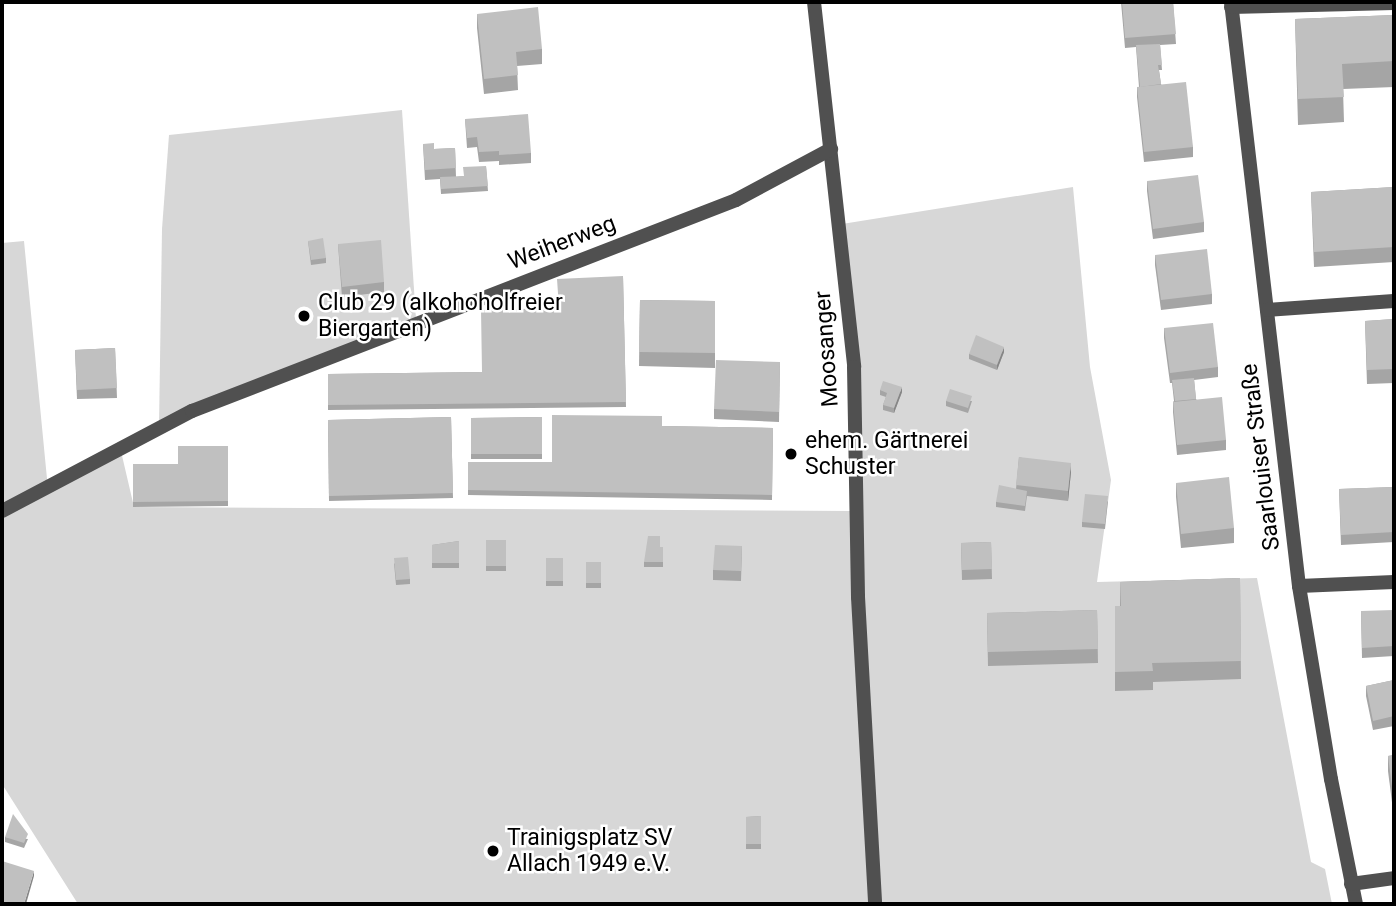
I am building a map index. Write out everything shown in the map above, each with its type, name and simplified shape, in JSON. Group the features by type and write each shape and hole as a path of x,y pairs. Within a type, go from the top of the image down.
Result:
{"street":[{"name":"Moosanger","path":"814,2 854,367 858,597 875,904"},
{"path":"1231,4 1394,3"},
{"name":"Saarlouiser Straße","path":"1231,4 1299,586 1356,904"},
{"name":"Weiherweg","path":"2,511 192,411 736,200 831,149"},
{"path":"1267,310 1394,301"},
{"path":"1299,586 1394,582"},
{"path":"1351,884 1394,878"}],"shaded area":[{"path":"402,110 416,319 159,427 162,229 169,135"},
{"path":"1073,187 1090,367 1111,480 1097,582 1257,578 1311,862 1325,869 1332,904 78,904 2,784 2,243 24,241 48,489 120,447 134,507 852,511 858,597 842,224"}],"building":[{"path":"1122,2 1173,2 1176,34 1125,38"},
{"path":"538,7 542,49 516,52 518,75 484,79 477,14"},
{"path":"1394,15 1394,61 1342,64 1344,97 1298,99 1295,19"},
{"path":"1160,44 1162,65 1158,65 1161,84 1140,87 1136,45"},
{"path":"1186,82 1193,147 1144,152 1137,87"},
{"path":"528,114 531,153 499,155 499,151 479,152 477,137 467,138 465,119"},
{"path":"434,143 434,149 455,148 456,168 425,170 423,144"},
{"path":"486,166 488,186 441,189 440,177 464,176 463,167"},
{"path":"1198,175 1204,222 1153,229 1147,181"},
{"path":"1394,187 1394,247 1314,252 1311,192"},
{"path":"323,238 326,258 311,260 308,241"},
{"path":"381,240 384,282 342,287 338,244"},
{"path":"1207,249 1212,294 1161,300 1155,255"},
{"path":"623,276 626,402 328,405 328,374 482,372 481,310 559,308 557,279"},
{"path":"640,300 715,301 715,353 639,352"},
{"path":"1394,319 1394,369 1367,370 1365,321"},
{"path":"1213,323 1218,367 1170,373 1164,328"},
{"path":"976,335 1004,347 997,365 969,354"},
{"path":"115,348 117,388 77,390 75,350"},
{"path":"716,360 780,362 779,412 714,409"},
{"path":"1194,378 1196,399 1175,401 1172,380"},
{"path":"883,381 902,387 894,408 883,405 887,393 880,390"},
{"path":"950,389 972,396 968,408 946,401"},
{"path":"1222,397 1226,440 1177,445 1173,402"},
{"path":"552,415 662,416 662,426 773,428 772,495 468,490 468,462 552,462"},
{"path":"451,417 453,493 329,496 328,420"},
{"path":"542,417 542,454 471,454 471,418"},
{"path":"178,446 228,446 228,501 133,502 133,464 178,464"},
{"path":"1019,457 1071,463 1068,491 1016,485"},
{"path":"1229,477 1234,528 1181,534 1176,483"},
{"path":"999,485 1027,491 1025,506 996,502"},
{"path":"1394,487 1394,532 1341,535 1339,489"},
{"path":"1085,494 1108,496 1105,524 1082,522"},
{"path":"648,536 660,536 663,562 644,562"},
{"path":"486,540 506,540 506,566 486,566"},
{"path":"459,541 459,563 432,563 432,545"},
{"path":"991,542 992,569 962,570 961,543"},
{"path":"715,545 742,546 741,571 713,570"},
{"path":"408,557 410,579 396,580 394,558"},
{"path":"546,558 563,558 563,581 546,581"},
{"path":"586,562 601,562 601,583 586,583"},
{"path":"1240,578 1241,661 1152,663 1153,671 1115,672 1115,606 1121,606 1120,582"},
{"path":"1097,610 1098,649 988,652 987,613"},
{"path":"1393,610 1394,646 1362,648 1361,611"},
{"path":"1394,680 1394,716 1373,721 1366,686"},
{"path":"1394,755 1394,803 1388,756"},
{"path":"13,814 28,834 24,843 5,837"},
{"path":"761,816 761,844 746,844 746,817"},
{"path":"2,861 34,871 24,904 2,904"}],"place":[{"name":"Club 29 (alkohoholfreier Biergarten)","path":"304,316"},
{"name":"ehem. Gärtnerei Schuster","path":"791,454"},
{"name":"Trainigsplatz SV Allach 1949 e.V.","path":"493,851"}]}
